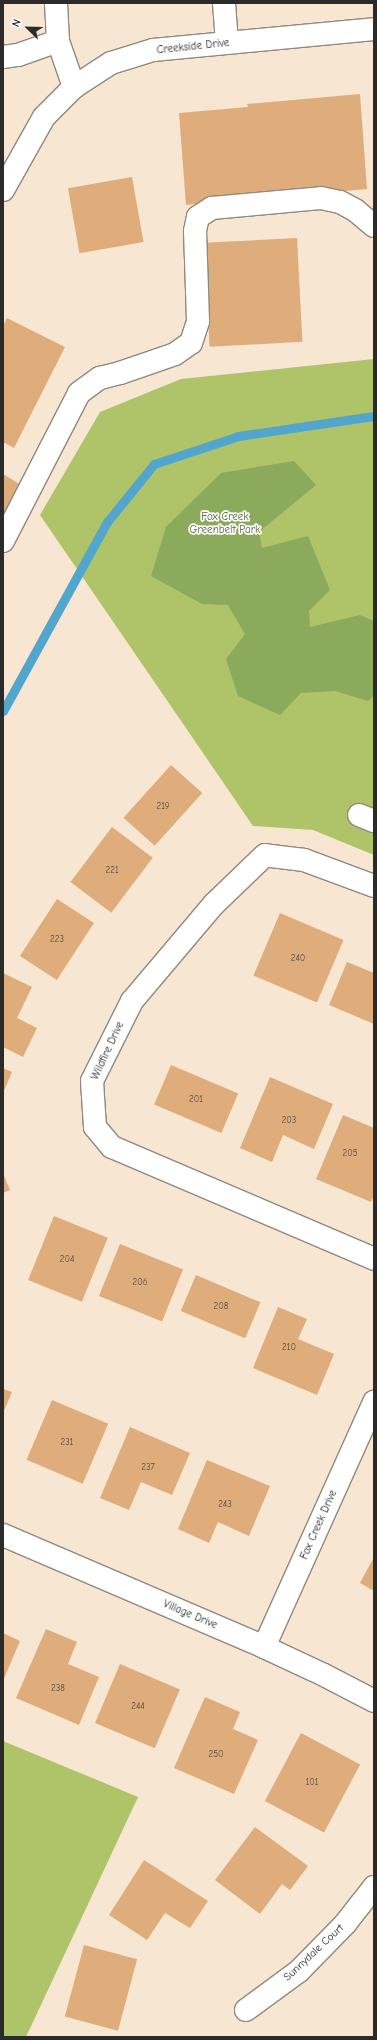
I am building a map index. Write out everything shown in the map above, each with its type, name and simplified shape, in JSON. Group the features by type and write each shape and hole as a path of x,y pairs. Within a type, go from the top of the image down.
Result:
{"street":[{"path":"56,3 58,41 74,87"},
{"path":"224,3 227,43"},
{"name":"Creekside Drive","path":"3,190 44,117 74,87 111,63 153,50 374,29"},
{"path":"3,57 18,55 58,41"},
{"path":"3,541 79,393 100,378 120,373 175,354 190,343 198,321 195,231 198,217 212,208 321,198 340,202 355,210 374,226"},
{"name":"Wildfire Drive","path":"374,886 304,860 265,855 214,904 132,1001 92,1081 94,1127 112,1147 374,1259"},
{"name":"Fox Creek Drive","path":"264,1647 374,1402"},
{"name":"Village Drive","path":"3,1535 264,1647 324,1675 374,1702"},
{"name":"Sunnydale Court","path":"246,2010 298,1971 345,1924 374,1887"}],"green space":[{"name":"Fox Creek Greenbelt Park","path":"374,359 374,855 313,830 253,826 40,515 100,412 181,379"},
{"path":"294,461 316,485 259,532 262,548 308,536 330,590 309,611 310,627 360,615 374,621 374,696 368,701 335,691 301,693 280,715 238,696 226,659 245,634 228,605 202,604 151,576 166,527 221,473"},
{"path":"3,1741 138,1797 26,2037 3,2037"}],"building":[{"path":"360,94 367,189 186,205 179,113 248,107 247,104"},
{"path":"132,177 143,242 79,253 68,188"},
{"path":"297,238 302,342 210,347 204,243"},
{"path":"7,318 65,347 14,448 3,442 3,326"},
{"path":"3,474 21,485 3,517"},
{"path":"171,765 202,793 155,846 123,818"},
{"path":"112,827 153,858 111,913 70,882"},
{"path":"57,899 94,923 57,980 20,956"},
{"path":"280,913 344,940 317,1003 253,976"},
{"path":"347,962 374,973 374,1024 329,1005"},
{"path":"3,973 32,987 17,1018 37,1028 23,1057 3,1047"},
{"path":"171,1065 238,1094 221,1133 154,1105"},
{"path":"3,1068 12,1072 3,1093"},
{"path":"270,1077 333,1104 314,1149 283,1135 272,1162 240,1148"},
{"path":"343,1115 374,1128 374,1196 371,1202 316,1179"},
{"path":"3,1173 10,1190 3,1193"},
{"path":"54,1216 108,1238 82,1302 28,1280"},
{"path":"120,1244 183,1269 162,1321 99,1296"},
{"path":"196,1275 260,1302 245,1338 181,1311"},
{"path":"278,1307 307,1319 298,1339 334,1354 317,1395 253,1368"},
{"path":"3,1389 12,1392 3,1413"},
{"path":"52,1400 108,1424 83,1484 27,1460"},
{"path":"130,1427 190,1453 172,1495 141,1482 129,1510 100,1498"},
{"path":"207,1460 270,1486 249,1536 218,1522 209,1543 178,1529"},
{"path":"374,1557 374,1591 360,1583"},
{"path":"46,1629 77,1642 68,1664 99,1677 79,1725 16,1698"},
{"path":"3,1633 20,1641 3,1681"},
{"path":"120,1664 180,1689 155,1748 95,1723"},
{"path":"205,1697 240,1712 233,1729 258,1740 234,1794 174,1768"},
{"path":"301,1733 360,1764 324,1832 265,1801"},
{"path":"255,1827 308,1866 290,1890 282,1884 260,1914 215,1880"},
{"path":"144,1860 208,1901 190,1928 165,1913 147,1940 109,1915"},
{"path":"84,1945 137,1959 118,2031 65,2016"}],"waterway":[{"path":"3,711 107,522 154,464 238,436 374,416"}]}
